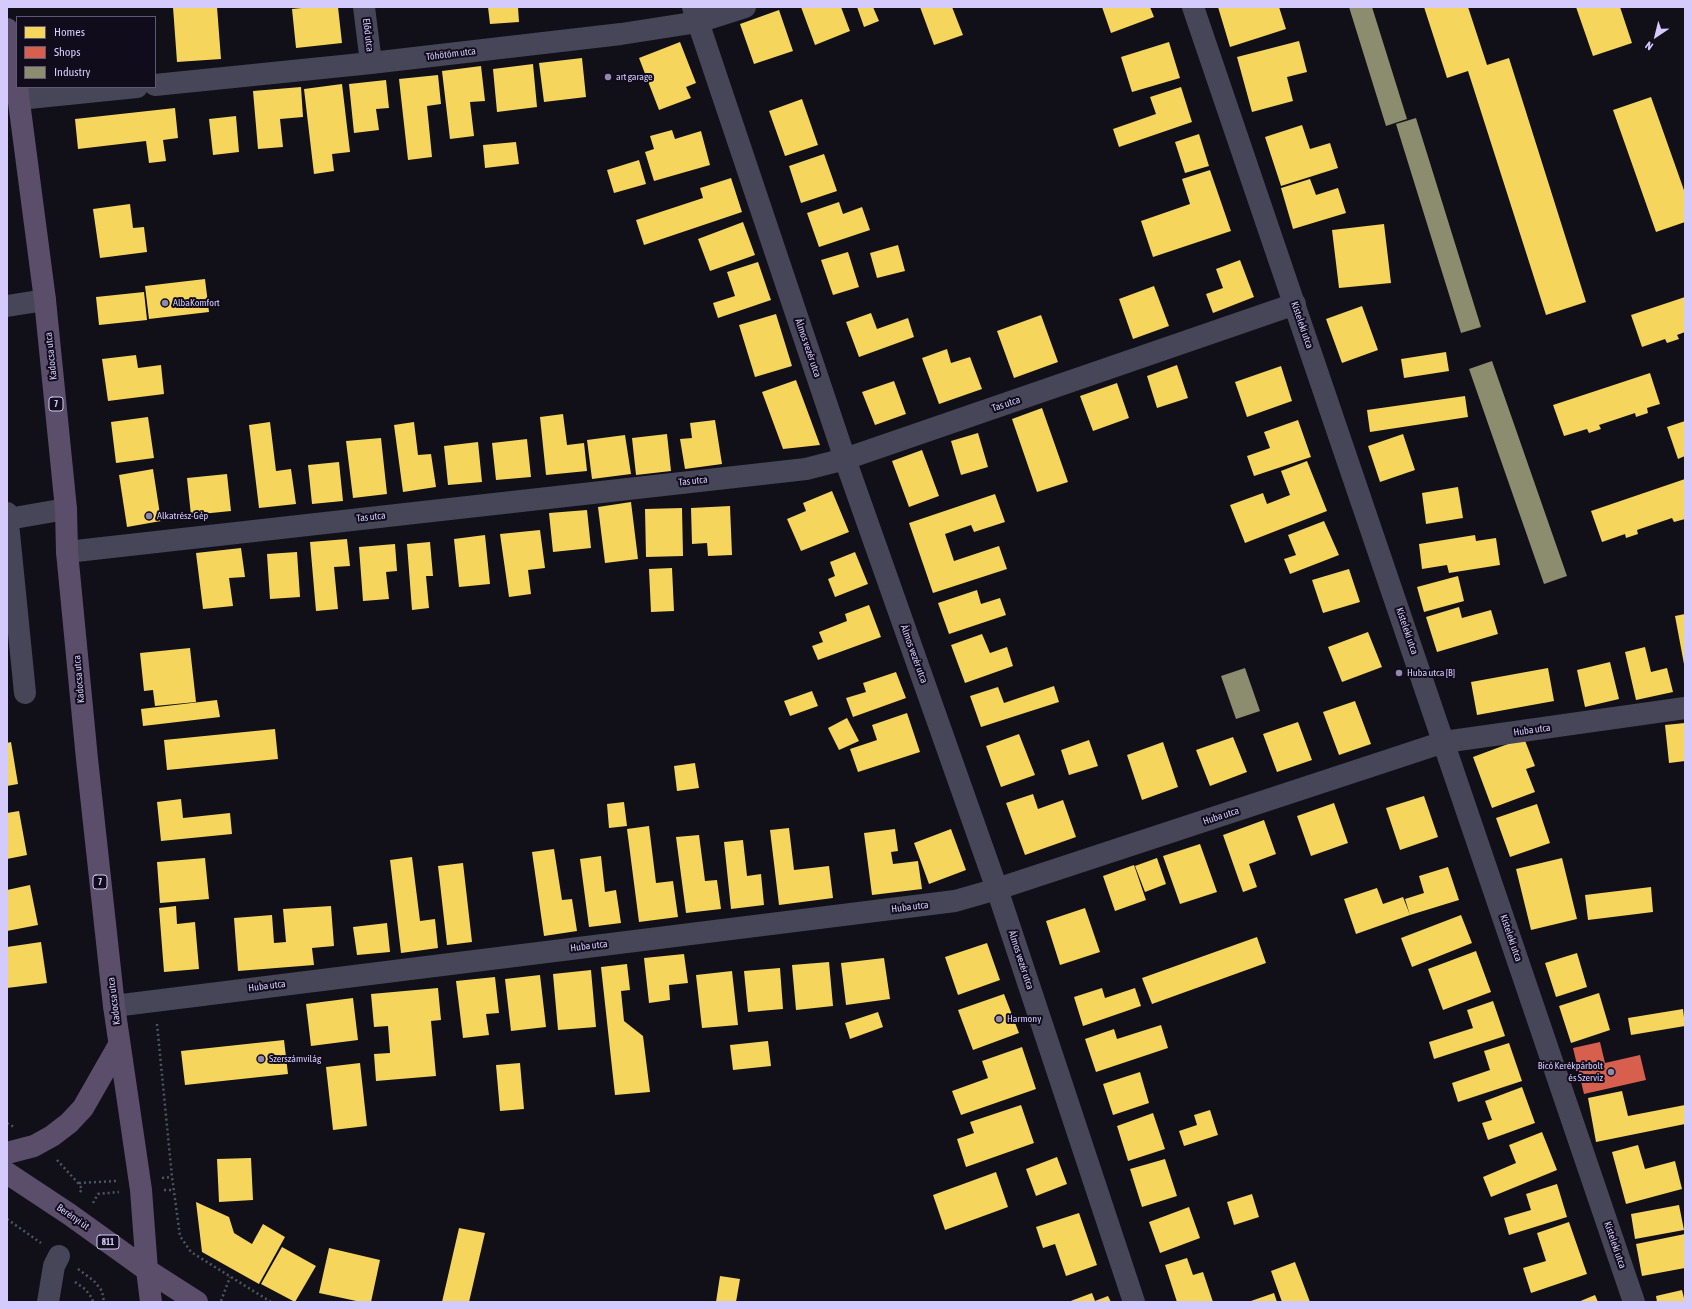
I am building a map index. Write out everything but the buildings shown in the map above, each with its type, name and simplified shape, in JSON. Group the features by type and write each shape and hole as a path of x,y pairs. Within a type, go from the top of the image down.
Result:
{"main road":[{"name":"Kadocsa utca","path":"7,29 16,80"},
{"name":"Kadocsa utca","path":"18,91 46,300 66,509 67,552 87,759 119,1046 141,1190 147,1270"},
{"path":"7,1153 34,1146 52,1136 69,1123 83,1108 119,1046"},
{"name":"Berényi út","path":"7,1173 80,1221 147,1270 198,1302"},
{"name":"7","path":"147,1270 151,1302"}],"street":[{"name":"Előd utca","path":"364,7 371,63"},
{"name":"Töhötöm utca","path":"156,85 371,63 621,34 696,15 745,7"},
{"name":"Kisteleki utca","path":"1193,7 1634,1302"},
{"name":"Álmos vezér utca","path":"696,15 845,459 997,889 1134,1302"},
{"path":"18,91 107,88"},
{"path":"7,306 46,300"},
{"name":"Tas utca","path":"67,552 806,469 845,459 1295,304"},
{"path":"25,693 7,516 66,509"},
{"name":"Huba utca","path":"114,1006 955,901 997,889 1444,742 1685,708"},
{"path":"48,1302 54,1266 59,1256"}],"path":[{"path":"154,1000 172,1176 180,1236 190,1252 271,1302"},
{"path":"80,1221 98,1194 141,1190 174,1190"},
{"path":"7,1219 94,1281 102,1292 104,1302"},
{"path":"222,1298 230,1277"}],"place":[{"name":"art garage","path":"608,77"},
{"name":"AlbaKomfort","path":"165,303"},
{"name":"Alkatrész-Gép","path":"149,516"},
{"name":"Huba utca [B]","path":"1399,673"},
{"name":"Harmony","path":"999,1019"},
{"name":"Szerszámvilág","path":"261,1059"},
{"name":"Bicó Kerékpárbolt és Szerviz","path":"1611,1072"}]}
